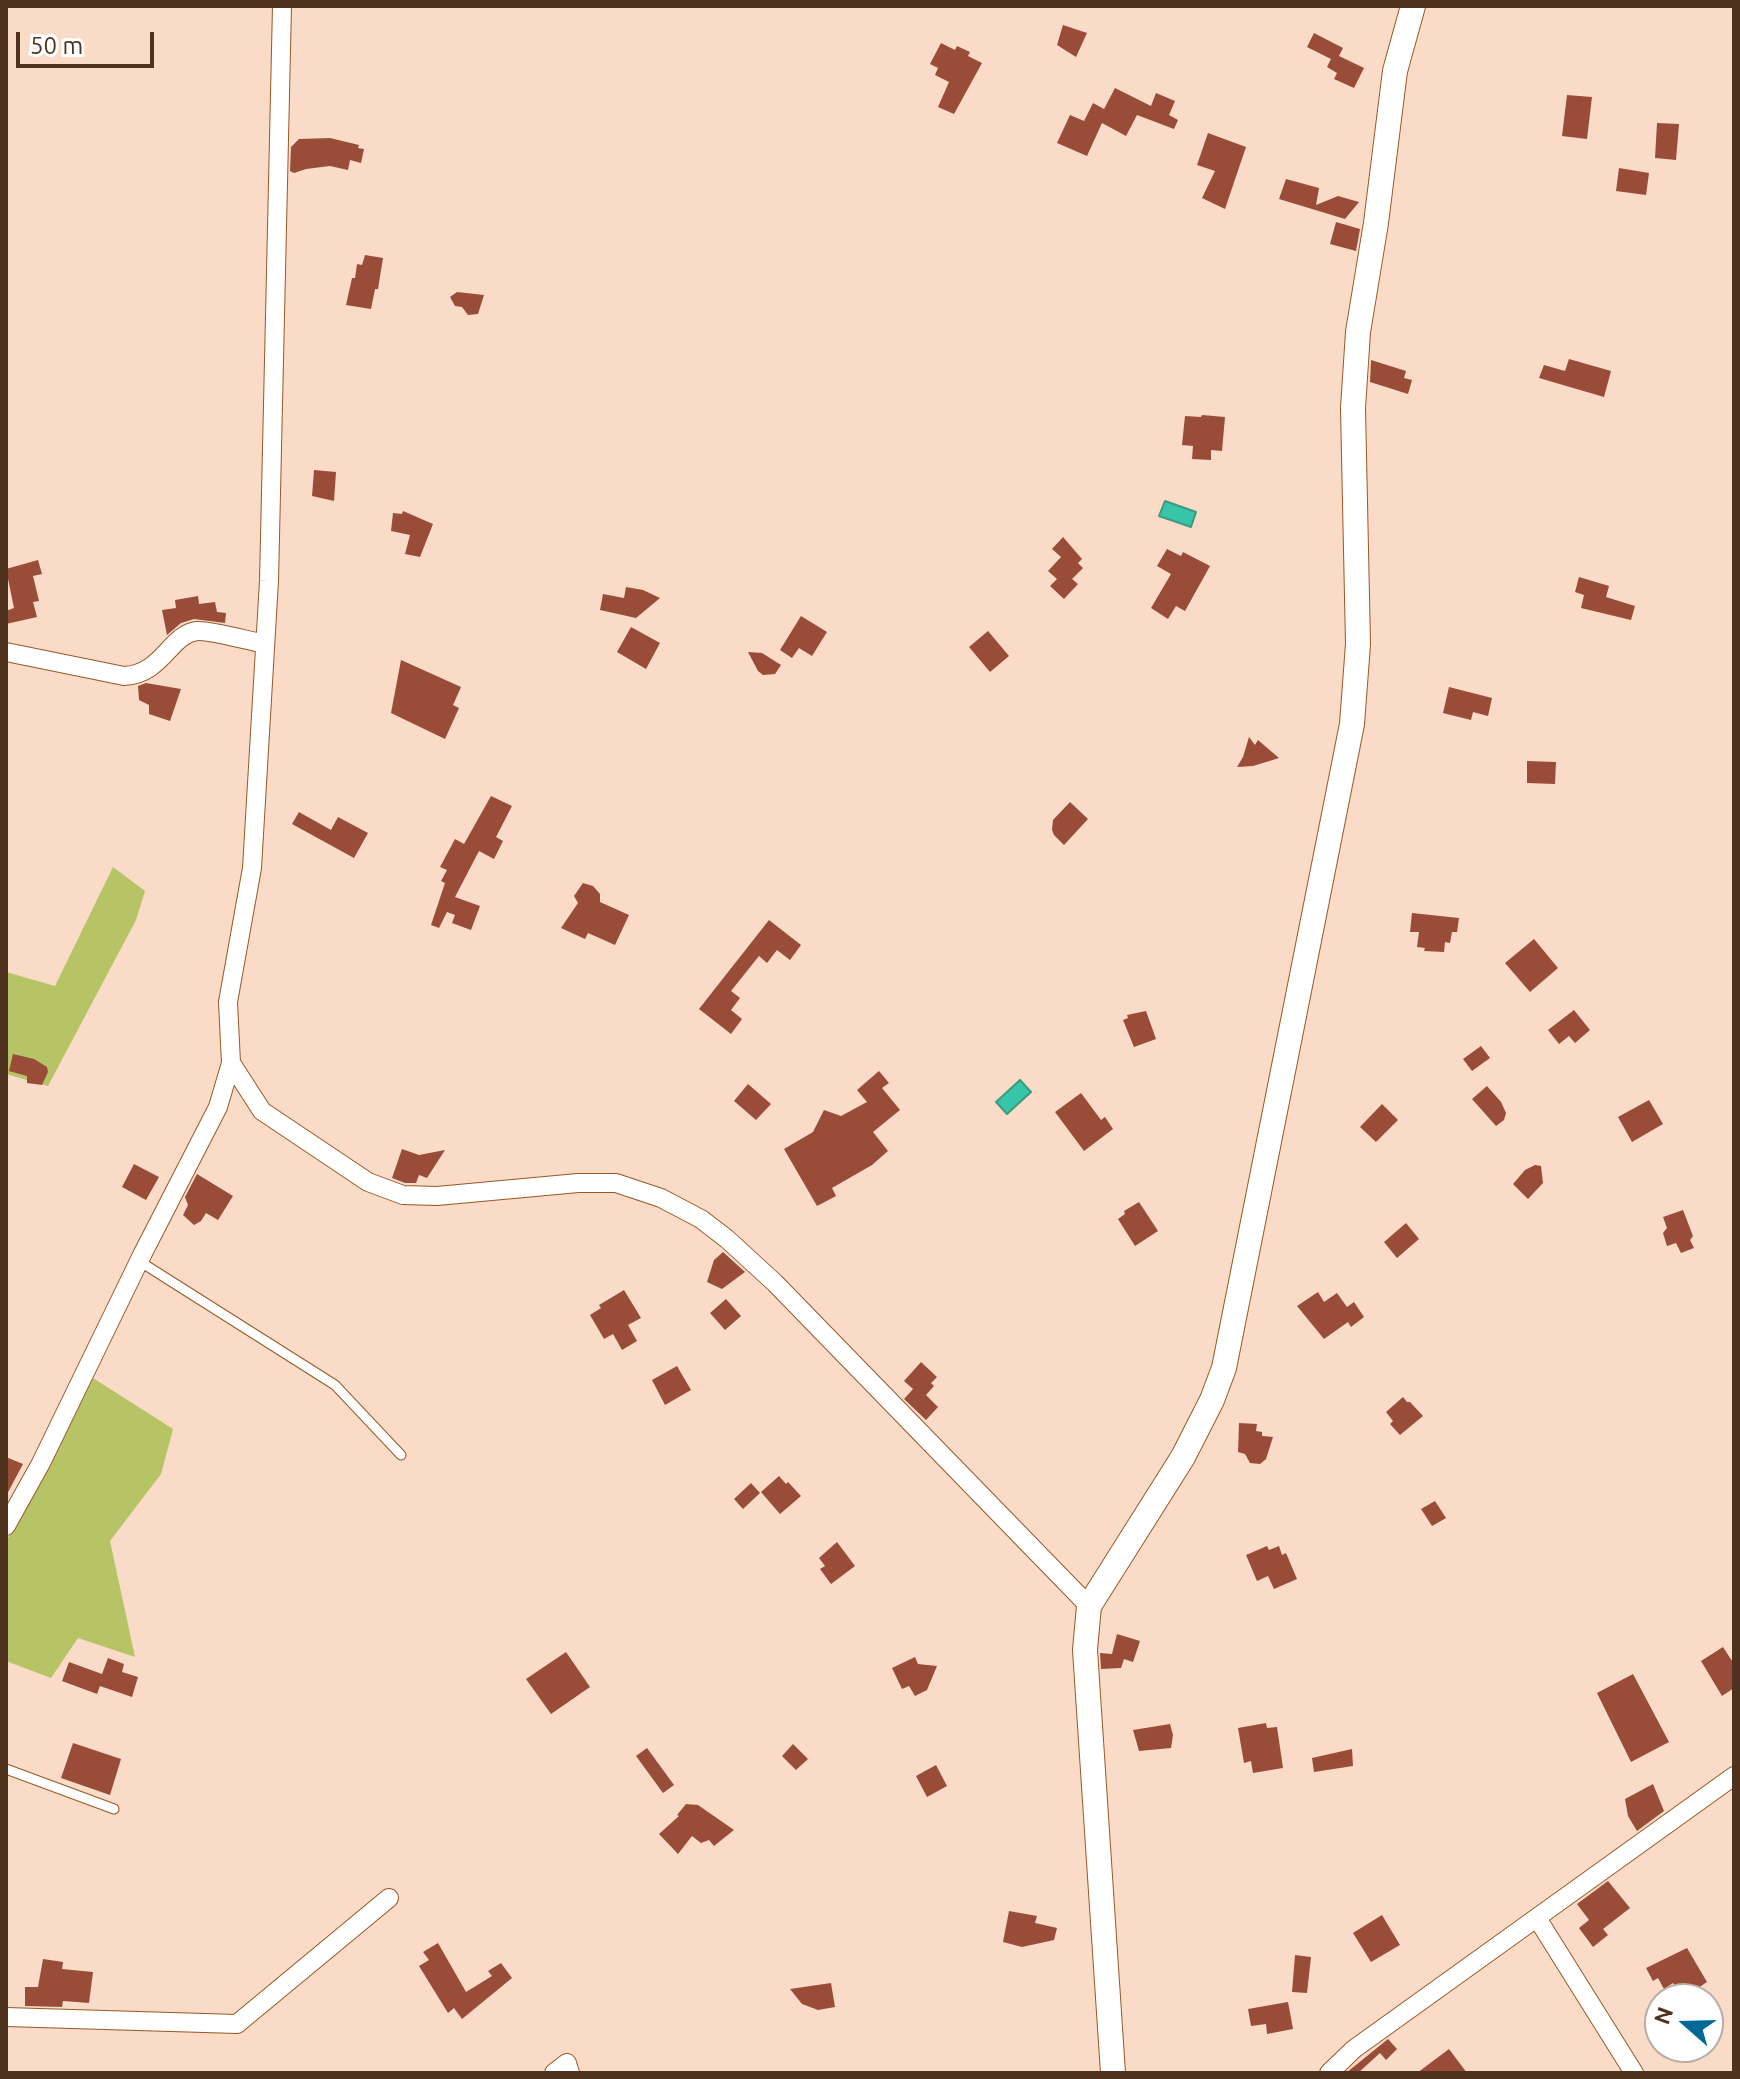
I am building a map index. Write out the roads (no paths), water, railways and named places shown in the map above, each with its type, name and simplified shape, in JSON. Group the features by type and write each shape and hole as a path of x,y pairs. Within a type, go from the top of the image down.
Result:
{"main road":[{"path":"1113,2073 1085,1650 1089,1606 1183,1457 1220,1378 1275,1121 1354,711 1358,644 1353,408 1358,332 1376,223 1395,71 1413,6"}],"street":[{"path":"6,1526 41,1463 218,1107 231,1063 228,1002 252,868 272,506 282,6"},
{"path":"6,652 137,676 149,670 181,639 196,631 265,644"},
{"path":"231,1063 262,1111 368,1182 403,1195 437,1196 578,1183 616,1183 661,1198 701,1219 775,1283 1089,1606"},
{"path":"1329,2073 1354,2049 1734,1776"},
{"path":"6,2017 237,2024 389,1898"},
{"path":"1537,1918 1634,2073"},
{"path":"554,2073 567,2063 570,2073"}],"lane":[{"path":"139,1261 335,1385 401,1455"},
{"path":"6,1769 114,1809"}],"water":[{"path":"1165,501 1196,512 1191,527 1159,516"},
{"path":"1020,1080 1031,1092 1007,1114 996,1102"}]}
